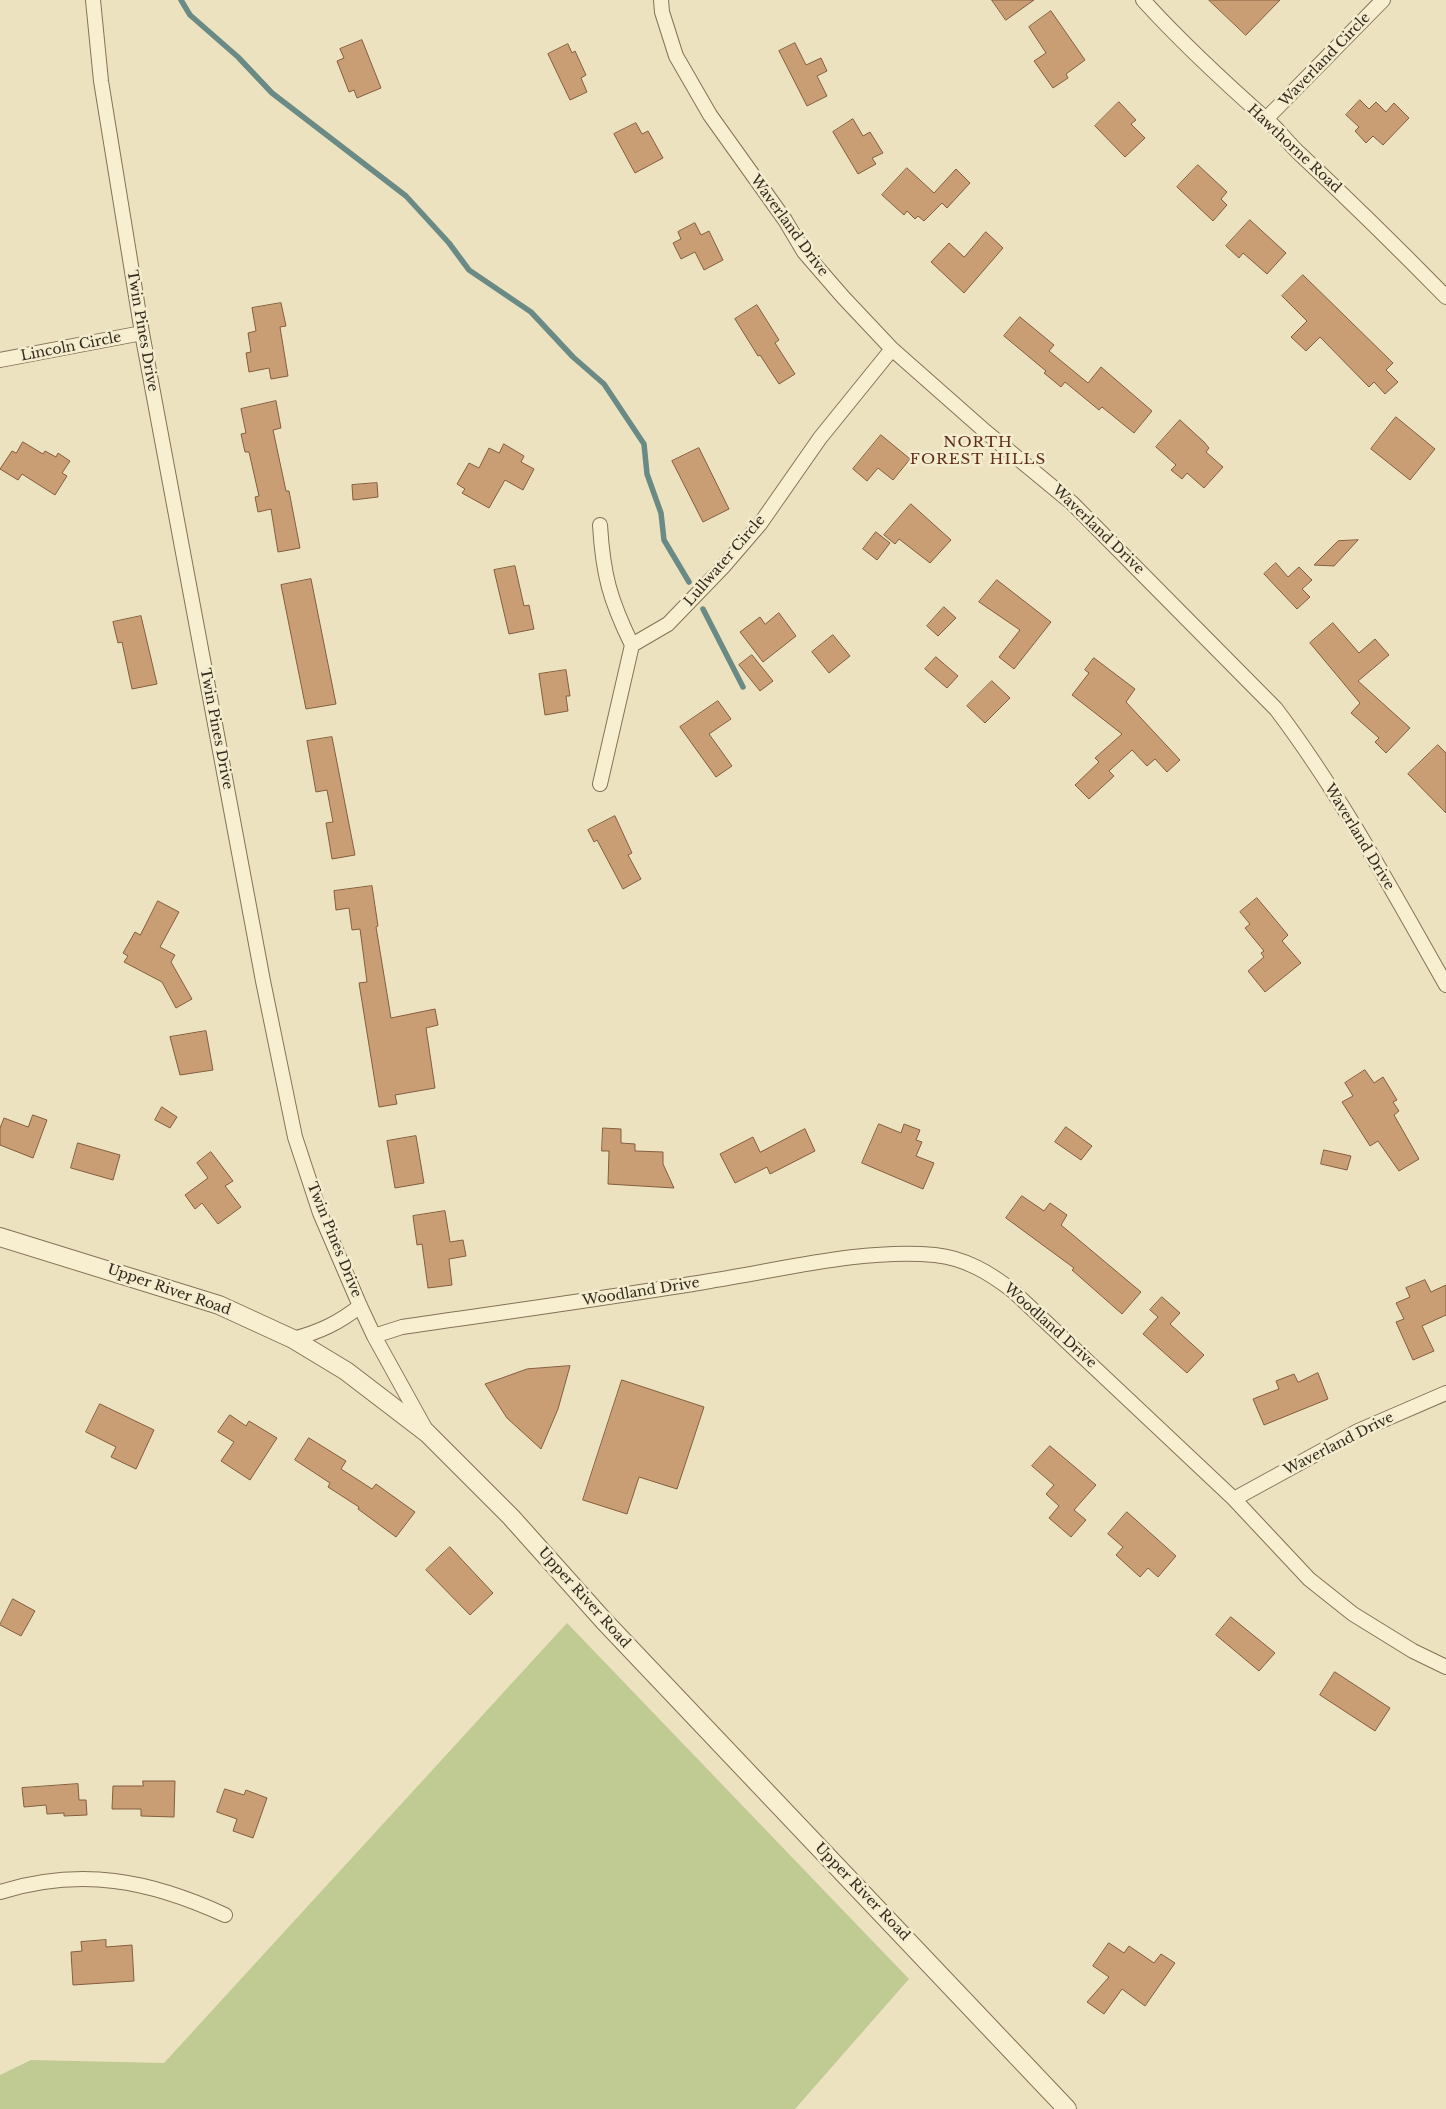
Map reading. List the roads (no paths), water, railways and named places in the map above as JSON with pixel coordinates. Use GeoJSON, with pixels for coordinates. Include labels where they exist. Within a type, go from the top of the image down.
{"type":"FeatureCollection","features":[{"type":"Feature","properties":{"kind":"street","name":"Twin Pines Drive"},"geometry":{"type":"LineString","coordinates":[[93,0],[101,82],[142,333],[263,980],[295,1137],[320,1213],[360,1306],[374,1336],[428,1433]]}},
{"type":"Feature","properties":{"kind":"street","name":"Waverland Drive"},"geometry":{"type":"LineString","coordinates":[[661,0],[662,12],[676,56],[710,116],[785,220],[804,252],[874,332],[986,432],[1072,503],[1276,710],[1299,739],[1349,819],[1446,985]]}},
{"type":"Feature","properties":{"kind":"street","name":"Hawthorne Road"},"geometry":{"type":"LineString","coordinates":[[1144,0],[1178,38],[1243,101],[1266,119],[1297,152],[1381,230],[1446,297]]}},
{"type":"Feature","properties":{"kind":"street","name":"Waverland Circle"},"geometry":{"type":"LineString","coordinates":[[1266,119],[1383,0]]}},
{"type":"Feature","properties":{"kind":"street","name":"Lincoln Circle"},"geometry":{"type":"LineString","coordinates":[[0,360],[142,333]]}},
{"type":"Feature","properties":{"kind":"street","name":"Lullwater Circle"},"geometry":{"type":"LineString","coordinates":[[632,645],[668,624],[723,567],[760,524],[820,438],[892,349]]}},
{"type":"Feature","properties":{"kind":"street"},"geometry":{"type":"LineString","coordinates":[[600,526],[606,581],[615,610],[632,645],[600,784]]}},
{"type":"Feature","properties":{"kind":"street","name":"Upper River Road"},"geometry":{"type":"LineString","coordinates":[[0,1237],[219,1305],[293,1339],[346,1372],[428,1433],[511,1517],[604,1622],[1067,2109]]}},
{"type":"Feature","properties":{"kind":"street","name":"Woodland Drive"},"geometry":{"type":"LineString","coordinates":[[374,1336],[402,1327],[628,1295],[854,1258],[899,1253],[937,1255],[961,1260],[979,1268],[1013,1291],[1234,1499],[1308,1579],[1353,1614],[1413,1651],[1446,1667]]}},
{"type":"Feature","properties":{"kind":"street"},"geometry":{"type":"LineString","coordinates":[[293,1339],[315,1333],[339,1322],[360,1306]]}},
{"type":"Feature","properties":{"kind":"street","name":"Waverland Drive"},"geometry":{"type":"LineString","coordinates":[[1234,1499],[1358,1431],[1446,1393]]}},
{"type":"Feature","properties":{"kind":"street"},"geometry":{"type":"LineString","coordinates":[[0,1892],[28,1883],[76,1878],[140,1884],[185,1897],[225,1915]]}},
{"type":"Feature","properties":{"kind":"waterway"},"geometry":{"type":"LineString","coordinates":[[181,0],[190,15],[238,57],[272,93],[406,196],[449,243],[469,270],[531,312],[573,357],[604,384],[644,444],[647,474],[661,513],[664,540],[689,582]]}},
{"type":"Feature","properties":{"kind":"waterway"},"geometry":{"type":"LineString","coordinates":[[703,609],[743,687]]}},
{"type":"Feature","properties":{"kind":"district","name":"NORTH FOREST HILLS"},"geometry":{"type":"Point","coordinates":[978,452]}}]}
